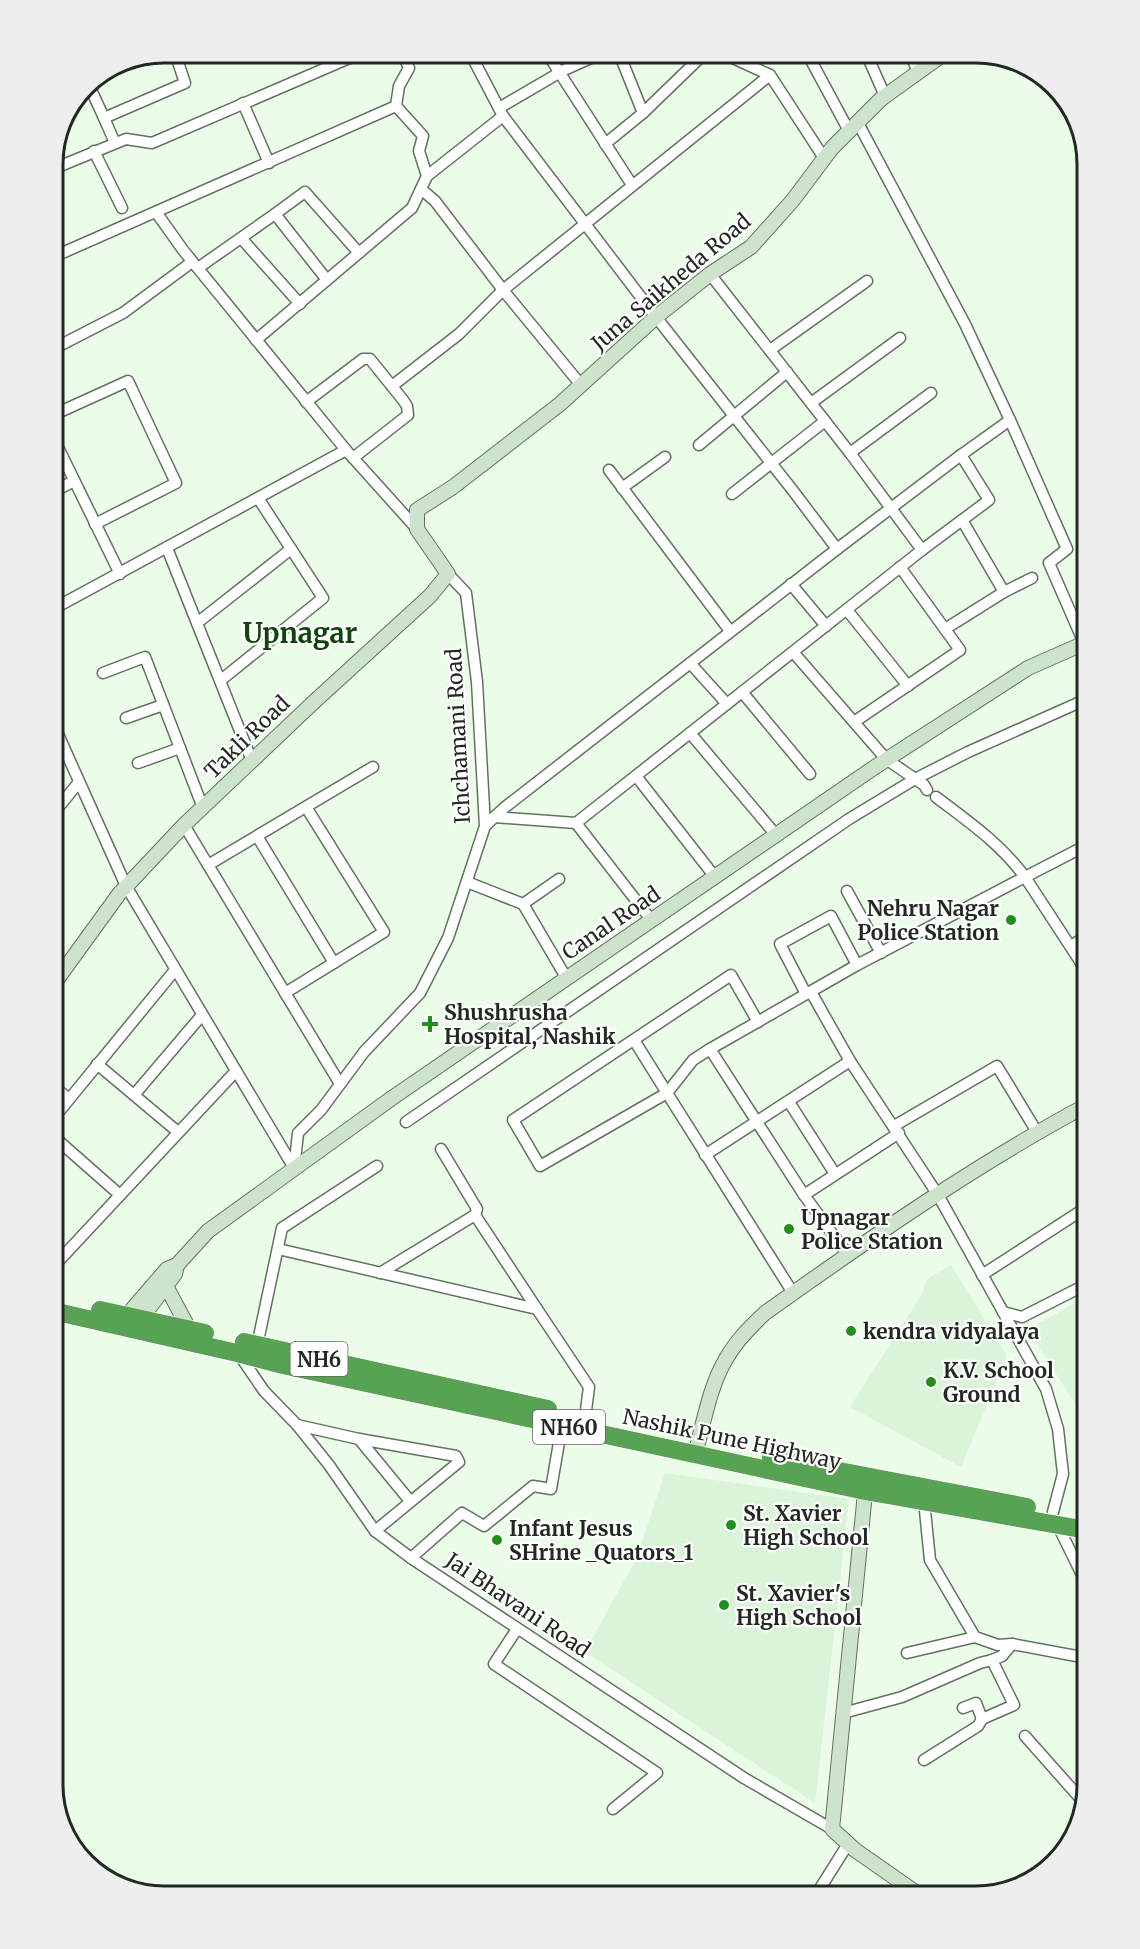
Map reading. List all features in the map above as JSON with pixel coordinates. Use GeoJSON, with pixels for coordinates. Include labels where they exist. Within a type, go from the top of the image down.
{"type":"FeatureCollection","features":[{"type":"Feature","properties":{"kind":"highway","name":"Nashik Pune Highway"},"geometry":{"type":"LineString","coordinates":[[63,1303],[283,1365],[562,1425],[1055,1518],[1077,1526]]}},
{"type":"Feature","properties":{"kind":"highway","name":"Nashik Pune Highway"},"geometry":{"type":"LineString","coordinates":[[63,1313],[189,1329],[698,1443],[866,1484],[924,1501],[1055,1518],[1077,1518]]}},
{"type":"Feature","properties":{"kind":"street"},"geometry":{"type":"LineString","coordinates":[[104,118],[185,83],[180,63]]}},
{"type":"Feature","properties":{"kind":"street"},"geometry":{"type":"LineString","coordinates":[[63,165],[126,140],[152,142],[336,63]]}},
{"type":"Feature","properties":{"kind":"street"},"geometry":{"type":"LineString","coordinates":[[396,106],[399,86],[409,68],[407,63]]}},
{"type":"Feature","properties":{"kind":"street"},"geometry":{"type":"LineString","coordinates":[[475,63],[501,112],[837,549]]}},
{"type":"Feature","properties":{"kind":"street"},"geometry":{"type":"LineString","coordinates":[[552,63],[632,185]]}},
{"type":"Feature","properties":{"kind":"street"},"geometry":{"type":"LineString","coordinates":[[256,340],[412,208],[427,176],[501,112],[558,73],[580,63]]}},
{"type":"Feature","properties":{"kind":"street"},"geometry":{"type":"LineString","coordinates":[[624,63],[643,113]]}},
{"type":"Feature","properties":{"kind":"street"},"geometry":{"type":"LineString","coordinates":[[605,144],[643,113],[695,63]]}},
{"type":"Feature","properties":{"kind":"street"},"geometry":{"type":"LineString","coordinates":[[744,63],[770,75],[825,158]]}},
{"type":"Feature","properties":{"kind":"street"},"geometry":{"type":"LineString","coordinates":[[813,63],[853,127],[965,324],[1067,549],[1049,563],[1077,623]]}},
{"type":"Feature","properties":{"kind":"street"},"geometry":{"type":"LineString","coordinates":[[870,63],[885,96]]}},
{"type":"Feature","properties":{"kind":"street"},"geometry":{"type":"LineString","coordinates":[[914,63],[918,72]]}},
{"type":"Feature","properties":{"kind":"street","name":"Juna Saikheda Road"},"geometry":{"type":"LineString","coordinates":[[417,529],[417,510],[453,487],[560,404],[656,316],[710,274],[751,247],[853,127],[885,96],[931,63]]}},
{"type":"Feature","properties":{"kind":"street"},"geometry":{"type":"LineString","coordinates":[[392,386],[459,334],[503,290],[770,75]]}},
{"type":"Feature","properties":{"kind":"street"},"geometry":{"type":"LineString","coordinates":[[93,94],[115,143]]}},
{"type":"Feature","properties":{"kind":"street"},"geometry":{"type":"LineString","coordinates":[[243,103],[269,163]]}},
{"type":"Feature","properties":{"kind":"street"},"geometry":{"type":"LineString","coordinates":[[63,253],[396,106]]}},
{"type":"Feature","properties":{"kind":"street"},"geometry":{"type":"LineString","coordinates":[[396,106],[423,136],[419,151],[427,176]]}},
{"type":"Feature","properties":{"kind":"street"},"geometry":{"type":"LineString","coordinates":[[94,151],[122,208]]}},
{"type":"Feature","properties":{"kind":"street"},"geometry":{"type":"LineString","coordinates":[[421,189],[435,201],[503,290],[581,385]]}},
{"type":"Feature","properties":{"kind":"street"},"geometry":{"type":"LineString","coordinates":[[63,344],[123,313],[195,265],[242,238],[305,192],[359,253]]}},
{"type":"Feature","properties":{"kind":"street"},"geometry":{"type":"LineString","coordinates":[[156,212],[195,265],[306,402],[349,454],[417,529],[448,574]]}},
{"type":"Feature","properties":{"kind":"street"},"geometry":{"type":"LineString","coordinates":[[275,214],[327,280]]}},
{"type":"Feature","properties":{"kind":"street"},"geometry":{"type":"LineString","coordinates":[[242,238],[300,303]]}},
{"type":"Feature","properties":{"kind":"street"},"geometry":{"type":"LineString","coordinates":[[710,274],[850,453],[922,550]]}},
{"type":"Feature","properties":{"kind":"street"},"geometry":{"type":"LineString","coordinates":[[770,350],[867,281]]}},
{"type":"Feature","properties":{"kind":"street"},"geometry":{"type":"LineString","coordinates":[[811,403],[900,338]]}},
{"type":"Feature","properties":{"kind":"street"},"geometry":{"type":"LineString","coordinates":[[63,604],[258,498],[349,454],[408,415],[407,406],[370,359],[363,359],[306,402]]}},
{"type":"Feature","properties":{"kind":"street"},"geometry":{"type":"LineString","coordinates":[[699,445],[787,372]]}},
{"type":"Feature","properties":{"kind":"street"},"geometry":{"type":"LineString","coordinates":[[63,410],[128,381],[176,483],[95,524]]}},
{"type":"Feature","properties":{"kind":"street"},"geometry":{"type":"LineString","coordinates":[[850,453],[931,393]]}},
{"type":"Feature","properties":{"kind":"street"},"geometry":{"type":"LineString","coordinates":[[485,826],[494,816],[730,631],[1010,420]]}},
{"type":"Feature","properties":{"kind":"street"},"geometry":{"type":"LineString","coordinates":[[732,494],[825,421]]}},
{"type":"Feature","properties":{"kind":"street"},"geometry":{"type":"LineString","coordinates":[[494,816],[576,823],[900,567],[989,500],[961,455]]}},
{"type":"Feature","properties":{"kind":"street"},"geometry":{"type":"LineString","coordinates":[[622,488],[665,457]]}},
{"type":"Feature","properties":{"kind":"street"},"geometry":{"type":"LineString","coordinates":[[63,458],[120,574]]}},
{"type":"Feature","properties":{"kind":"street"},"geometry":{"type":"LineString","coordinates":[[609,470],[730,631]]}},
{"type":"Feature","properties":{"kind":"street"},"geometry":{"type":"LineString","coordinates":[[63,487],[74,481]]}},
{"type":"Feature","properties":{"kind":"street"},"geometry":{"type":"LineString","coordinates":[[221,680],[323,598],[258,498]]}},
{"type":"Feature","properties":{"kind":"street"},"geometry":{"type":"LineString","coordinates":[[962,520],[1004,592]]}},
{"type":"Feature","properties":{"kind":"street"},"geometry":{"type":"LineString","coordinates":[[167,548],[252,761]]}},
{"type":"Feature","properties":{"kind":"street"},"geometry":{"type":"LineString","coordinates":[[197,623],[291,549]]}},
{"type":"Feature","properties":{"kind":"street"},"geometry":{"type":"LineString","coordinates":[[854,722],[960,650],[900,567]]}},
{"type":"Feature","properties":{"kind":"street","name":"Takli Road"},"geometry":{"type":"LineString","coordinates":[[63,971],[126,886],[184,825],[430,596],[448,574]]}},
{"type":"Feature","properties":{"kind":"street","name":"Ichchamani Road"},"geometry":{"type":"LineString","coordinates":[[294,1168],[298,1133],[321,1110],[364,1052],[420,993],[448,938],[485,826],[477,682],[466,593],[448,574]]}},
{"type":"Feature","properties":{"kind":"street"},"geometry":{"type":"LineString","coordinates":[[945,629],[1004,592],[1032,578]]}},
{"type":"Feature","properties":{"kind":"street"},"geometry":{"type":"LineString","coordinates":[[791,584],[826,626]]}},
{"type":"Feature","properties":{"kind":"street"},"geometry":{"type":"LineString","coordinates":[[847,610],[908,686]]}},
{"type":"Feature","properties":{"kind":"street","name":"Canal Road"},"geometry":{"type":"LineString","coordinates":[[130,1322],[167,1269],[177,1265],[208,1231],[392,1098],[886,759],[1028,668],[1077,646]]}},
{"type":"Feature","properties":{"kind":"street"},"geometry":{"type":"LineString","coordinates":[[793,652],[886,759],[997,844],[1012,859],[1077,955]]}},
{"type":"Feature","properties":{"kind":"street"},"geometry":{"type":"LineString","coordinates":[[103,673],[145,657],[203,808]]}},
{"type":"Feature","properties":{"kind":"street"},"geometry":{"type":"LineString","coordinates":[[690,663],[727,704]]}},
{"type":"Feature","properties":{"kind":"street"},"geometry":{"type":"LineString","coordinates":[[742,692],[810,774]]}},
{"type":"Feature","properties":{"kind":"street"},"geometry":{"type":"LineString","coordinates":[[406,1122],[849,819],[915,779],[1077,704]]}},
{"type":"Feature","properties":{"kind":"street"},"geometry":{"type":"LineString","coordinates":[[126,718],[163,705]]}},
{"type":"Feature","properties":{"kind":"street"},"geometry":{"type":"LineString","coordinates":[[690,733],[776,835]]}},
{"type":"Feature","properties":{"kind":"street"},"geometry":{"type":"LineString","coordinates":[[63,746],[126,886],[294,1168]]}},
{"type":"Feature","properties":{"kind":"street"},"geometry":{"type":"LineString","coordinates":[[138,763],[180,748]]}},
{"type":"Feature","properties":{"kind":"street"},"geometry":{"type":"LineString","coordinates":[[208,865],[372,767]]}},
{"type":"Feature","properties":{"kind":"street"},"geometry":{"type":"LineString","coordinates":[[636,776],[715,877]]}},
{"type":"Feature","properties":{"kind":"street"},"geometry":{"type":"LineString","coordinates":[[63,802],[79,782]]}},
{"type":"Feature","properties":{"kind":"street"},"geometry":{"type":"LineString","coordinates":[[285,993],[384,932],[306,807]]}},
{"type":"Feature","properties":{"kind":"street"},"geometry":{"type":"LineString","coordinates":[[576,823],[652,921]]}},
{"type":"Feature","properties":{"kind":"street"},"geometry":{"type":"LineString","coordinates":[[184,825],[340,1084]]}},
{"type":"Feature","properties":{"kind":"street"},"geometry":{"type":"LineString","coordinates":[[257,836],[334,963]]}},
{"type":"Feature","properties":{"kind":"street"},"geometry":{"type":"LineString","coordinates":[[758,1022],[731,975],[513,1120],[540,1166],[667,1093],[693,1060],[710,1048],[758,1022],[857,965],[1077,851]]}},
{"type":"Feature","properties":{"kind":"street"},"geometry":{"type":"LineString","coordinates":[[523,904],[559,879]]}},
{"type":"Feature","properties":{"kind":"street"},"geometry":{"type":"LineString","coordinates":[[466,882],[523,904],[567,979]]}},
{"type":"Feature","properties":{"kind":"street"},"geometry":{"type":"LineString","coordinates":[[847,891],[881,953]]}},
{"type":"Feature","properties":{"kind":"street"},"geometry":{"type":"LineString","coordinates":[[857,965],[831,916],[780,944],[850,1061],[938,1195],[1046,1389],[1058,1430],[1063,1474],[1055,1518],[1077,1563]]}},
{"type":"Feature","properties":{"kind":"street"},"geometry":{"type":"LineString","coordinates":[[1071,946],[1077,942]]}},
{"type":"Feature","properties":{"kind":"street"},"geometry":{"type":"LineString","coordinates":[[63,1106],[175,970]]}},
{"type":"Feature","properties":{"kind":"street"},"geometry":{"type":"LineString","coordinates":[[134,1095],[202,1015]]}},
{"type":"Feature","properties":{"kind":"street"},"geometry":{"type":"LineString","coordinates":[[634,1040],[793,1293]]}},
{"type":"Feature","properties":{"kind":"street"},"geometry":{"type":"LineString","coordinates":[[710,1048],[804,1195],[848,1255]]}},
{"type":"Feature","properties":{"kind":"street"},"geometry":{"type":"LineString","coordinates":[[705,1155],[850,1061]]}},
{"type":"Feature","properties":{"kind":"street"},"geometry":{"type":"LineString","coordinates":[[97,1064],[178,1132]]}},
{"type":"Feature","properties":{"kind":"street"},"geometry":{"type":"LineString","coordinates":[[804,1195],[896,1130],[997,1066],[1037,1132]]}},
{"type":"Feature","properties":{"kind":"street"},"geometry":{"type":"LineString","coordinates":[[63,1255],[236,1071]]}},
{"type":"Feature","properties":{"kind":"street"},"geometry":{"type":"LineString","coordinates":[[63,1094],[69,1099]]}},
{"type":"Feature","properties":{"kind":"street"},"geometry":{"type":"LineString","coordinates":[[789,1102],[835,1174]]}},
{"type":"Feature","properties":{"kind":"street"},"geometry":{"type":"LineString","coordinates":[[698,1443],[710,1398],[725,1360],[746,1330],[765,1313],[938,1195],[1037,1132],[1077,1111]]}},
{"type":"Feature","properties":{"kind":"street"},"geometry":{"type":"LineString","coordinates":[[63,1145],[120,1195]]}},
{"type":"Feature","properties":{"kind":"street"},"geometry":{"type":"LineString","coordinates":[[380,1273],[475,1215],[477,1209],[441,1149]]}},
{"type":"Feature","properties":{"kind":"street"},"geometry":{"type":"LineString","coordinates":[[257,1346],[282,1228],[377,1166]]}},
{"type":"Feature","properties":{"kind":"street"},"geometry":{"type":"LineString","coordinates":[[982,1275],[1077,1214]]}},
{"type":"Feature","properties":{"kind":"street"},"geometry":{"type":"LineString","coordinates":[[475,1215],[589,1387],[585,1418]]}},
{"type":"Feature","properties":{"kind":"street"},"geometry":{"type":"LineString","coordinates":[[278,1249],[537,1309]]}},
{"type":"Feature","properties":{"kind":"street","name":"Canal Road"},"geometry":{"type":"LineString","coordinates":[[130,1322],[176,1275],[177,1265]]}},
{"type":"Feature","properties":{"kind":"street"},"geometry":{"type":"LineString","coordinates":[[166,1286],[189,1329]]}},
{"type":"Feature","properties":{"kind":"street"},"geometry":{"type":"LineString","coordinates":[[1003,1312],[1022,1317],[1077,1290]]}},
{"type":"Feature","properties":{"kind":"street","name":"Jai Bhavani Road"},"geometry":{"type":"LineString","coordinates":[[237,1353],[264,1391],[297,1425],[329,1465],[375,1531],[517,1629],[744,1778],[832,1829],[848,1844],[907,1886]]}},
{"type":"Feature","properties":{"kind":"street"},"geometry":{"type":"LineString","coordinates":[[297,1425],[359,1439],[456,1456],[459,1459],[459,1462],[375,1531]]}},
{"type":"Feature","properties":{"kind":"street"},"geometry":{"type":"LineString","coordinates":[[411,1558],[462,1513],[484,1526],[533,1486],[551,1489],[562,1425]]}},
{"type":"Feature","properties":{"kind":"street"},"geometry":{"type":"LineString","coordinates":[[359,1439],[410,1501]]}},
{"type":"Feature","properties":{"kind":"street"},"geometry":{"type":"LineString","coordinates":[[832,1829],[866,1484]]}},
{"type":"Feature","properties":{"kind":"street"},"geometry":{"type":"LineString","coordinates":[[924,1501],[930,1560],[975,1637]]}},
{"type":"Feature","properties":{"kind":"street"},"geometry":{"type":"LineString","coordinates":[[517,1629],[494,1664],[657,1773],[614,1809]]}},
{"type":"Feature","properties":{"kind":"street"},"geometry":{"type":"LineString","coordinates":[[907,1653],[975,1637],[998,1645],[1012,1644],[1077,1656]]}},
{"type":"Feature","properties":{"kind":"street"},"geometry":{"type":"LineString","coordinates":[[843,1713],[903,1697],[980,1663],[1002,1656],[1012,1644]]}},
{"type":"Feature","properties":{"kind":"street"},"geometry":{"type":"LineString","coordinates":[[924,1760],[978,1726],[982,1719],[1014,1705],[992,1660]]}},
{"type":"Feature","properties":{"kind":"street"},"geometry":{"type":"LineString","coordinates":[[963,1708],[976,1703],[982,1719]]}},
{"type":"Feature","properties":{"kind":"street"},"geometry":{"type":"LineString","coordinates":[[1025,1736],[1076,1794]]}},
{"type":"Feature","properties":{"kind":"street"},"geometry":{"type":"LineString","coordinates":[[822,1886],[848,1844]]}},
{"type":"Feature","properties":{"kind":"shaded area","name":"K.V. School Ground"},"geometry":{"type":"Polygon","coordinates":[[[951,1265],[1007,1356],[961,1467],[850,1407],[921,1296],[927,1279],[951,1265]]]}},
{"type":"Feature","properties":{"kind":"shaded area"},"geometry":{"type":"Polygon","coordinates":[[[1077,1302],[1077,1406],[1028,1330],[1077,1302]]]}},
{"type":"Feature","properties":{"kind":"shaded area","name":"St. Xavier's High School"},"geometry":{"type":"Polygon","coordinates":[[[665,1473],[849,1499],[815,1803],[585,1652],[636,1559],[665,1473]]]}},
{"type":"Feature","properties":{"kind":"place","name":"Nehru Nagar Police Station"},"geometry":{"type":"Point","coordinates":[1011,920]}},
{"type":"Feature","properties":{"kind":"place","name":"Shushrusha Hospital, Nashik"},"geometry":{"type":"Point","coordinates":[430,1024]}},
{"type":"Feature","properties":{"kind":"place","name":"Upnagar Police Station"},"geometry":{"type":"Point","coordinates":[789,1229]}},
{"type":"Feature","properties":{"kind":"place","name":"kendra vidyalaya"},"geometry":{"type":"Point","coordinates":[851,1331]}},
{"type":"Feature","properties":{"kind":"place","name":"K.V. School Ground"},"geometry":{"type":"Point","coordinates":[931,1382]}},
{"type":"Feature","properties":{"kind":"place","name":"St. Xavier High School"},"geometry":{"type":"Point","coordinates":[731,1525]}},
{"type":"Feature","properties":{"kind":"place","name":"Infant Jesus SHrine _Quators_1"},"geometry":{"type":"Point","coordinates":[497,1540]}},
{"type":"Feature","properties":{"kind":"place","name":"St. Xavier's High School"},"geometry":{"type":"Point","coordinates":[724,1605]}},
{"type":"Feature","properties":{"kind":"district","name":"Upnagar"},"geometry":{"type":"Point","coordinates":[300,633]}}]}
